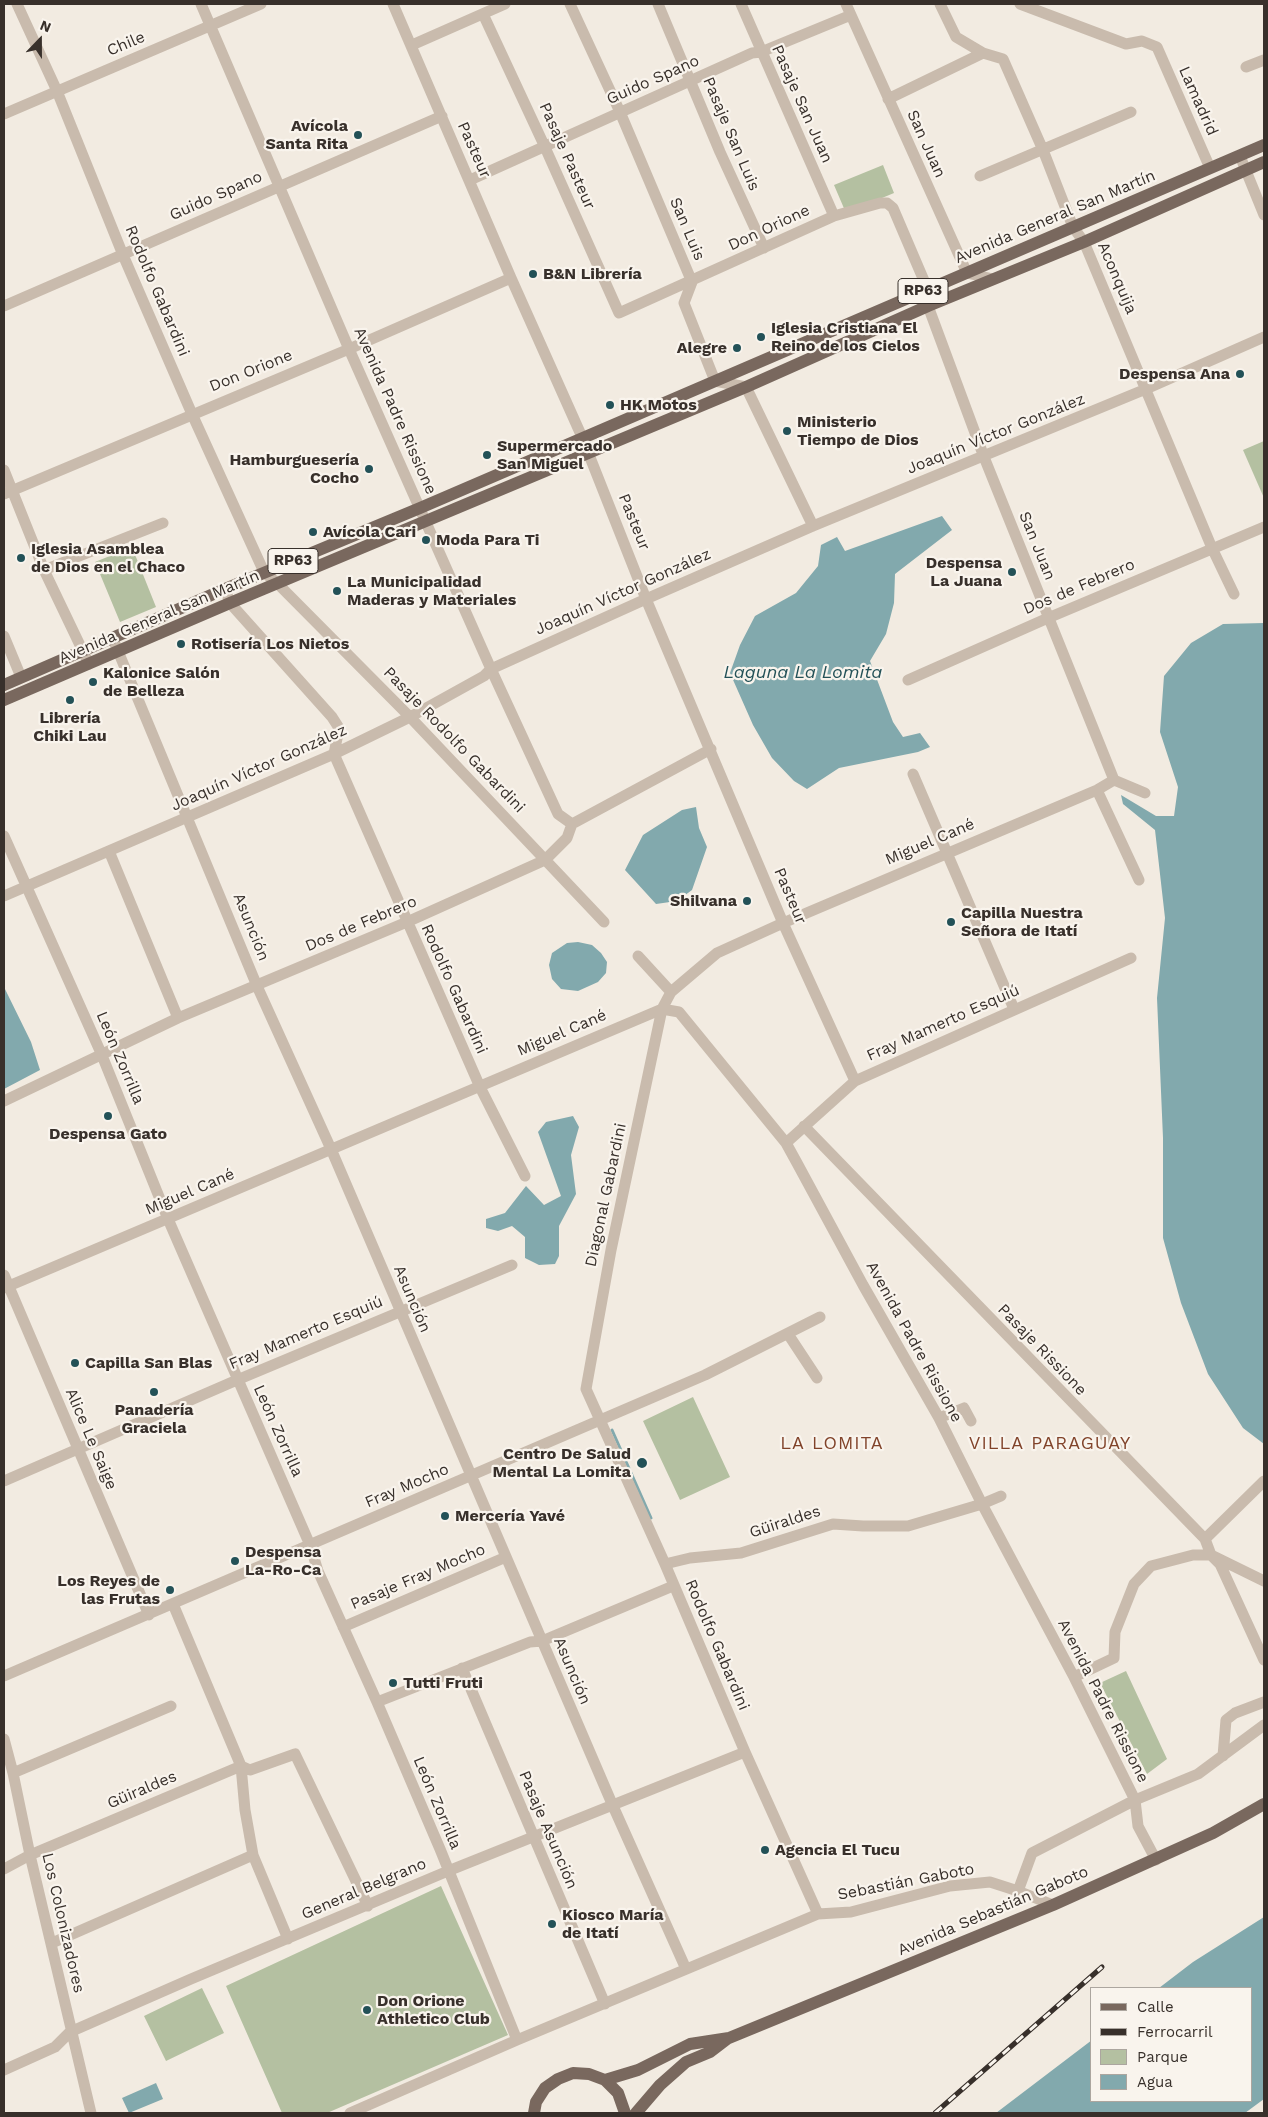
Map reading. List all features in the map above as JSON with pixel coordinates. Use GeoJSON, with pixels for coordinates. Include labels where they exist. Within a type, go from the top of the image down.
{"type":"FeatureCollection","features":[{"type":"Feature","properties":{"kind":"main road","name":"Avenida General San Martín"},"geometry":{"type":"LineString","coordinates":[[4,685],[1264,145]]}},
{"type":"Feature","properties":{"kind":"main road","name":"Avenida General San Martín"},"geometry":{"type":"LineString","coordinates":[[4,700],[230,603],[746,387],[928,306],[1084,242],[1264,162]]}},
{"type":"Feature","properties":{"kind":"main road","name":"Avenida Sebastián Gaboto"},"geometry":{"type":"LineString","coordinates":[[605,2080],[638,2070],[690,2044],[729,2038],[1053,1905],[1213,1833],[1264,1804]]}},
{"type":"Feature","properties":{"kind":"main road","name":"Avenida Sebastián Gaboto"},"geometry":{"type":"LineString","coordinates":[[636,2113],[660,2085],[686,2062],[710,2052],[729,2038]]}},
{"type":"Feature","properties":{"kind":"main road"},"geometry":{"type":"LineString","coordinates":[[534,2113],[536,2102],[545,2088],[558,2079],[573,2073],[589,2074],[605,2080],[618,2093],[625,2113]]}},
{"type":"Feature","properties":{"kind":"street","name":"Rodolfo Gabardini"},"geometry":{"type":"LineString","coordinates":[[17,4],[56,91],[123,255],[192,414],[264,572],[278,584]]}},
{"type":"Feature","properties":{"kind":"street","name":"Avenida Padre Rissione"},"geometry":{"type":"LineString","coordinates":[[201,4],[349,349],[491,669],[558,814],[572,824]]}},
{"type":"Feature","properties":{"kind":"street","name":"Chile"},"geometry":{"type":"LineString","coordinates":[[4,114],[261,4]]}},
{"type":"Feature","properties":{"kind":"street","name":"Pasteur"},"geometry":{"type":"LineString","coordinates":[[393,4],[582,437],[646,599],[783,923],[855,1081]]}},
{"type":"Feature","properties":{"kind":"street"},"geometry":{"type":"LineString","coordinates":[[412,45],[505,4]]}},
{"type":"Feature","properties":{"kind":"street","name":"San Luis"},"geometry":{"type":"LineString","coordinates":[[570,4],[620,112],[692,282],[684,303],[715,381]]}},
{"type":"Feature","properties":{"kind":"street","name":"Pasaje San Luis"},"geometry":{"type":"LineString","coordinates":[[658,4],[720,152],[764,248]]}},
{"type":"Feature","properties":{"kind":"street","name":"Pasaje San Juan"},"geometry":{"type":"LineString","coordinates":[[741,4],[834,216]]}},
{"type":"Feature","properties":{"kind":"street","name":"Aconquija"},"geometry":{"type":"LineString","coordinates":[[940,4],[956,37],[983,53],[1003,59],[1043,150],[1073,227],[1084,242],[1212,548],[1234,594]]}},
{"type":"Feature","properties":{"kind":"street","name":"Lamadrid"},"geometry":{"type":"LineString","coordinates":[[1020,4],[1126,44],[1142,41],[1157,47],[1210,168]]}},
{"type":"Feature","properties":{"kind":"street","name":"Guido Spano"},"geometry":{"type":"LineString","coordinates":[[470,180],[544,145],[752,53],[761,52],[849,9]]}},
{"type":"Feature","properties":{"kind":"street","name":"San Juan"},"geometry":{"type":"LineString","coordinates":[[849,9],[967,273]]}},
{"type":"Feature","properties":{"kind":"street","name":"Pasaje Pasteur"},"geometry":{"type":"LineString","coordinates":[[482,14],[544,145],[619,313]]}},
{"type":"Feature","properties":{"kind":"street"},"geometry":{"type":"LineString","coordinates":[[888,99],[983,53]]}},
{"type":"Feature","properties":{"kind":"street"},"geometry":{"type":"LineString","coordinates":[[1246,67],[1264,60]]}},
{"type":"Feature","properties":{"kind":"street"},"geometry":{"type":"LineString","coordinates":[[980,176],[1131,112]]}},
{"type":"Feature","properties":{"kind":"street","name":"Guido Spano"},"geometry":{"type":"LineString","coordinates":[[4,306],[442,116]]}},
{"type":"Feature","properties":{"kind":"street"},"geometry":{"type":"LineString","coordinates":[[1240,156],[1264,215]]}},
{"type":"Feature","properties":{"kind":"street","name":"Don Orione"},"geometry":{"type":"LineString","coordinates":[[619,313],[692,282],[834,216],[880,203],[887,203],[893,208],[928,290]]}},
{"type":"Feature","properties":{"kind":"street"},"geometry":{"type":"LineString","coordinates":[[967,273],[993,279]]}},
{"type":"Feature","properties":{"kind":"street","name":"Don Orione"},"geometry":{"type":"LineString","coordinates":[[8,492],[349,349],[511,278]]}},
{"type":"Feature","properties":{"kind":"street","name":"San Juan"},"geometry":{"type":"LineString","coordinates":[[928,290],[928,306],[984,457],[1114,780]]}},
{"type":"Feature","properties":{"kind":"street","name":"Joaquín Víctor González"},"geometry":{"type":"LineString","coordinates":[[4,896],[334,754],[484,676],[491,669],[646,599],[813,526],[1146,390],[1264,337]]}},
{"type":"Feature","properties":{"kind":"street"},"geometry":{"type":"LineString","coordinates":[[715,381],[746,387],[813,526]]}},
{"type":"Feature","properties":{"kind":"street"},"geometry":{"type":"LineString","coordinates":[[4,470],[8,492],[89,664]]}},
{"type":"Feature","properties":{"kind":"street"},"geometry":{"type":"LineString","coordinates":[[44,570],[163,523]]}},
{"type":"Feature","properties":{"kind":"street","name":"Dos de Febrero"},"geometry":{"type":"LineString","coordinates":[[908,680],[1048,618],[1264,527]]}},
{"type":"Feature","properties":{"kind":"street","name":"Pasaje Rodolfo Gabardini"},"geometry":{"type":"LineString","coordinates":[[278,584],[410,716],[604,922]]}},
{"type":"Feature","properties":{"kind":"street"},"geometry":{"type":"LineString","coordinates":[[225,589],[230,603],[332,717],[339,728],[334,754]]}},
{"type":"Feature","properties":{"kind":"street"},"geometry":{"type":"LineString","coordinates":[[4,636],[21,677]]}},
{"type":"Feature","properties":{"kind":"street","name":"Asunción"},"geometry":{"type":"LineString","coordinates":[[113,639],[257,986],[331,1149],[613,1806],[686,1969]]}},
{"type":"Feature","properties":{"kind":"street"},"geometry":{"type":"LineString","coordinates":[[572,824],[711,749]]}},
{"type":"Feature","properties":{"kind":"street","name":"Rodolfo Gabardini"},"geometry":{"type":"LineString","coordinates":[[334,754],[480,1087],[525,1176]]}},
{"type":"Feature","properties":{"kind":"street"},"geometry":{"type":"LineString","coordinates":[[913,774],[1014,1009]]}},
{"type":"Feature","properties":{"kind":"street"},"geometry":{"type":"LineString","coordinates":[[1114,780],[1144,794]]}},
{"type":"Feature","properties":{"kind":"street","name":"Miguel Cané"},"geometry":{"type":"LineString","coordinates":[[6,1287],[662,1009],[671,992],[706,960],[717,953],[948,852],[1097,790],[1114,780]]}},
{"type":"Feature","properties":{"kind":"street"},"geometry":{"type":"LineString","coordinates":[[1097,790],[1140,880]]}},
{"type":"Feature","properties":{"kind":"street","name":"Dos de Febrero"},"geometry":{"type":"LineString","coordinates":[[4,1101],[101,1053],[178,1018],[407,922],[545,860],[567,838],[572,824]]}},
{"type":"Feature","properties":{"kind":"street","name":"León Zorrilla"},"geometry":{"type":"LineString","coordinates":[[4,836],[101,1053],[168,1218],[310,1545],[318,1571],[377,1702],[517,2040]]}},
{"type":"Feature","properties":{"kind":"street"},"geometry":{"type":"LineString","coordinates":[[109,851],[178,1018]]}},
{"type":"Feature","properties":{"kind":"street"},"geometry":{"type":"LineString","coordinates":[[638,956],[671,992]]}},
{"type":"Feature","properties":{"kind":"street","name":"Fray Mamerto Esquiú"},"geometry":{"type":"LineString","coordinates":[[786,1143],[855,1081],[1131,958]]}},
{"type":"Feature","properties":{"kind":"street","name":"Avenida Padre Rissione"},"geometry":{"type":"LineString","coordinates":[[662,1009],[679,1012],[786,1143],[939,1418],[982,1504],[1074,1677],[1135,1800],[1138,1826],[1156,1860]]}},
{"type":"Feature","properties":{"kind":"street","name":"Diagonal Gabardini"},"geometry":{"type":"LineString","coordinates":[[586,1389],[611,1250],[662,1009]]}},
{"type":"Feature","properties":{"kind":"street","name":"Pasaje Rissione"},"geometry":{"type":"LineString","coordinates":[[804,1126],[1205,1540],[1210,1555],[1220,1564],[1264,1660]]}},
{"type":"Feature","properties":{"kind":"street","name":"Fray Mamerto Esquiú"},"geometry":{"type":"LineString","coordinates":[[4,1481],[77,1448],[512,1265]]}},
{"type":"Feature","properties":{"kind":"street","name":"Alice Le Saige"},"geometry":{"type":"LineString","coordinates":[[4,1274],[6,1287],[149,1615]]}},
{"type":"Feature","properties":{"kind":"street","name":"Fray Mocho"},"geometry":{"type":"LineString","coordinates":[[4,1676],[705,1375],[820,1317]]}},
{"type":"Feature","properties":{"kind":"street"},"geometry":{"type":"LineString","coordinates":[[788,1334],[817,1378]]}},
{"type":"Feature","properties":{"kind":"street","name":"Rodolfo Gabardini"},"geometry":{"type":"LineString","coordinates":[[586,1389],[665,1564],[744,1752],[818,1914]]}},
{"type":"Feature","properties":{"kind":"street"},"geometry":{"type":"LineString","coordinates":[[939,1418],[964,1408],[971,1422]]}},
{"type":"Feature","properties":{"kind":"street"},"geometry":{"type":"LineString","coordinates":[[1205,1540],[1264,1480]]}},
{"type":"Feature","properties":{"kind":"street","name":"Güiraldes"},"geometry":{"type":"LineString","coordinates":[[665,1564],[690,1558],[740,1553],[833,1524],[908,1526],[982,1504],[1001,1496]]}},
{"type":"Feature","properties":{"kind":"street"},"geometry":{"type":"LineString","coordinates":[[1074,1677],[1114,1658],[1115,1632],[1134,1584],[1151,1566],[1194,1555],[1210,1555],[1264,1581]]}},
{"type":"Feature","properties":{"kind":"street","name":"Pasaje Fray Mocho"},"geometry":{"type":"LineString","coordinates":[[343,1627],[506,1557]]}},
{"type":"Feature","properties":{"kind":"street"},"geometry":{"type":"LineString","coordinates":[[377,1702],[530,1642],[542,1641],[673,1586]]}},
{"type":"Feature","properties":{"kind":"street"},"geometry":{"type":"LineString","coordinates":[[173,1604],[241,1766],[245,1810],[253,1855],[288,1939]]}},
{"type":"Feature","properties":{"kind":"street","name":"Pasaje Asunción"},"geometry":{"type":"LineString","coordinates":[[462,1668],[605,2004]]}},
{"type":"Feature","properties":{"kind":"street"},"geometry":{"type":"LineString","coordinates":[[1224,1756],[1226,1720],[1235,1713],[1264,1702]]}},
{"type":"Feature","properties":{"kind":"street"},"geometry":{"type":"LineString","coordinates":[[14,1773],[171,1706]]}},
{"type":"Feature","properties":{"kind":"street"},"geometry":{"type":"LineString","coordinates":[[1018,1891],[1032,1853],[1135,1800],[1198,1774],[1264,1725]]}},
{"type":"Feature","properties":{"kind":"street","name":"Los Colonizadores"},"geometry":{"type":"LineString","coordinates":[[4,1739],[14,1773],[30,1855],[52,1943],[70,2032],[91,2113]]}},
{"type":"Feature","properties":{"kind":"street","name":"General Belgrano"},"geometry":{"type":"LineString","coordinates":[[4,2070],[55,2047],[70,2032],[448,1871],[744,1752]]}},
{"type":"Feature","properties":{"kind":"street","name":"Güiraldes"},"geometry":{"type":"LineString","coordinates":[[4,1869],[30,1855],[241,1766],[250,1770],[295,1754],[368,1906]]}},
{"type":"Feature","properties":{"kind":"street"},"geometry":{"type":"LineString","coordinates":[[52,1943],[253,1855]]}},
{"type":"Feature","properties":{"kind":"street","name":"Sebastián Gaboto"},"geometry":{"type":"LineString","coordinates":[[517,2040],[818,1914],[851,1912],[950,1886],[990,1882],[1053,1905]]}},
{"type":"Feature","properties":{"kind":"street"},"geometry":{"type":"LineString","coordinates":[[350,2113],[517,2040]]}},
{"type":"Feature","properties":{"kind":"green space"},"geometry":{"type":"Polygon","coordinates":[[[883,165],[894,193],[846,213],[834,185],[883,165]]]}},
{"type":"Feature","properties":{"kind":"green space"},"geometry":{"type":"Polygon","coordinates":[[[1264,441],[1264,498],[1243,450],[1264,441]]]}},
{"type":"Feature","properties":{"kind":"green space"},"geometry":{"type":"Polygon","coordinates":[[[132,547],[156,607],[120,622],[95,562],[132,547]]]}},
{"type":"Feature","properties":{"kind":"green space"},"geometry":{"type":"Polygon","coordinates":[[[693,1397],[730,1477],[680,1500],[643,1421],[693,1397]]]}},
{"type":"Feature","properties":{"kind":"green space"},"geometry":{"type":"Polygon","coordinates":[[[1126,1671],[1167,1759],[1147,1774],[1100,1683],[1126,1671]]]}},
{"type":"Feature","properties":{"kind":"green space","name":"Don Orione Athletico Club"},"geometry":{"type":"Polygon","coordinates":[[[441,1886],[508,2035],[327,2113],[282,2113],[226,1986],[441,1886]]]}},
{"type":"Feature","properties":{"kind":"green space"},"geometry":{"type":"Polygon","coordinates":[[[202,1988],[224,2033],[166,2061],[144,2016],[202,1988]]]}},
{"type":"Feature","properties":{"kind":"water","name":"Laguna La Lomita"},"geometry":{"type":"Polygon","coordinates":[[[942,516],[952,530],[895,574],[894,603],[886,634],[870,661],[893,722],[903,737],[920,733],[930,747],[918,752],[839,768],[807,789],[794,781],[772,758],[753,725],[730,673],[740,645],[755,616],[796,593],[818,566],[821,545],[837,537],[845,551],[942,516]]]}},
{"type":"Feature","properties":{"kind":"water"},"geometry":{"type":"Polygon","coordinates":[[[1264,623],[1264,1444],[1243,1428],[1208,1374],[1181,1303],[1163,1238],[1163,1138],[1157,998],[1165,918],[1155,830],[1123,804],[1121,795],[1156,816],[1174,816],[1178,787],[1160,732],[1164,676],[1191,643],[1223,624],[1264,623]]]}},
{"type":"Feature","properties":{"kind":"water"},"geometry":{"type":"Polygon","coordinates":[[[696,807],[699,828],[707,847],[692,890],[677,901],[656,904],[625,870],[643,835],[682,810],[696,807]]]}},
{"type":"Feature","properties":{"kind":"water"},"geometry":{"type":"Polygon","coordinates":[[[578,942],[592,945],[601,953],[607,962],[606,973],[598,982],[578,991],[561,989],[552,979],[549,965],[552,953],[567,943],[578,942]]]}},
{"type":"Feature","properties":{"kind":"water"},"geometry":{"type":"Polygon","coordinates":[[[4,987],[31,1042],[40,1070],[4,1089],[4,987]]]}},
{"type":"Feature","properties":{"kind":"water"},"geometry":{"type":"Polygon","coordinates":[[[573,1116],[579,1127],[571,1155],[576,1194],[559,1226],[559,1256],[555,1264],[539,1265],[525,1258],[525,1237],[512,1226],[498,1231],[486,1228],[486,1219],[505,1213],[526,1186],[544,1205],[561,1196],[538,1132],[546,1122],[573,1116]]]}},
{"type":"Feature","properties":{"kind":"water"},"geometry":{"type":"Polygon","coordinates":[[[1264,1917],[1264,2099],[1245,2113],[996,2113],[1090,2042],[1090,2102],[1253,2102],[1253,1987],[1160,1987],[1193,1962],[1264,1917]]]}},
{"type":"Feature","properties":{"kind":"water"},"geometry":{"type":"Polygon","coordinates":[[[156,2083],[163,2099],[129,2113],[122,2098],[156,2083]]]}},
{"type":"Feature","properties":{"kind":"waterway"},"geometry":{"type":"LineString","coordinates":[[612,1430],[651,1518]]}},
{"type":"Feature","properties":{"kind":"railway"},"geometry":{"type":"LineString","coordinates":[[935,2113],[1102,1967]]}},
{"type":"Feature","properties":{"kind":"place","name":"Avícola Santa Rita"},"geometry":{"type":"Point","coordinates":[358,135]}},
{"type":"Feature","properties":{"kind":"place","name":"B&N Librería"},"geometry":{"type":"Point","coordinates":[533,274]}},
{"type":"Feature","properties":{"kind":"place","name":"Iglesia Cristiana El Reino de los Cielos"},"geometry":{"type":"Point","coordinates":[761,337]}},
{"type":"Feature","properties":{"kind":"place","name":"Alegre"},"geometry":{"type":"Point","coordinates":[737,348]}},
{"type":"Feature","properties":{"kind":"place","name":"Despensa Ana"},"geometry":{"type":"Point","coordinates":[1240,374]}},
{"type":"Feature","properties":{"kind":"place","name":"HK Motos"},"geometry":{"type":"Point","coordinates":[610,405]}},
{"type":"Feature","properties":{"kind":"place","name":"Ministerio Tiempo de Dios"},"geometry":{"type":"Point","coordinates":[787,431]}},
{"type":"Feature","properties":{"kind":"place","name":"Supermercado San Miguel"},"geometry":{"type":"Point","coordinates":[487,455]}},
{"type":"Feature","properties":{"kind":"place","name":"Hamburguesería Cocho"},"geometry":{"type":"Point","coordinates":[369,469]}},
{"type":"Feature","properties":{"kind":"place","name":"Avícola Cari"},"geometry":{"type":"Point","coordinates":[313,532]}},
{"type":"Feature","properties":{"kind":"place","name":"Moda Para Ti"},"geometry":{"type":"Point","coordinates":[426,540]}},
{"type":"Feature","properties":{"kind":"place","name":"Iglesia Asamblea de Dios en el Chaco"},"geometry":{"type":"Point","coordinates":[21,558]}},
{"type":"Feature","properties":{"kind":"place","name":"Despensa La Juana"},"geometry":{"type":"Point","coordinates":[1012,572]}},
{"type":"Feature","properties":{"kind":"place","name":"La Municipalidad Maderas y Materiales"},"geometry":{"type":"Point","coordinates":[337,591]}},
{"type":"Feature","properties":{"kind":"place","name":"Rotisería Los Nietos"},"geometry":{"type":"Point","coordinates":[181,644]}},
{"type":"Feature","properties":{"kind":"place","name":"Kalonice Salón de Belleza"},"geometry":{"type":"Point","coordinates":[93,682]}},
{"type":"Feature","properties":{"kind":"place","name":"Librería Chiki Lau"},"geometry":{"type":"Point","coordinates":[70,700]}},
{"type":"Feature","properties":{"kind":"place","name":"Shilvana"},"geometry":{"type":"Point","coordinates":[747,901]}},
{"type":"Feature","properties":{"kind":"place","name":"Capilla Nuestra Señora de Itatí"},"geometry":{"type":"Point","coordinates":[951,922]}},
{"type":"Feature","properties":{"kind":"place","name":"Despensa Gato"},"geometry":{"type":"Point","coordinates":[108,1116]}},
{"type":"Feature","properties":{"kind":"place","name":"Capilla San Blas"},"geometry":{"type":"Point","coordinates":[75,1363]}},
{"type":"Feature","properties":{"kind":"place","name":"Panadería Graciela"},"geometry":{"type":"Point","coordinates":[154,1392]}},
{"type":"Feature","properties":{"kind":"place","name":"Centro De Salud Mental La Lomita"},"geometry":{"type":"Point","coordinates":[642,1463]}},
{"type":"Feature","properties":{"kind":"place","name":"Mercería Yavé"},"geometry":{"type":"Point","coordinates":[445,1516]}},
{"type":"Feature","properties":{"kind":"place","name":"Despensa La-Ro-Ca"},"geometry":{"type":"Point","coordinates":[235,1561]}},
{"type":"Feature","properties":{"kind":"place","name":"Los Reyes de las Frutas"},"geometry":{"type":"Point","coordinates":[170,1590]}},
{"type":"Feature","properties":{"kind":"place","name":"Tutti Fruti"},"geometry":{"type":"Point","coordinates":[393,1683]}},
{"type":"Feature","properties":{"kind":"place","name":"Agencia El Tucu"},"geometry":{"type":"Point","coordinates":[765,1850]}},
{"type":"Feature","properties":{"kind":"place","name":"Kiosco María de Itatí"},"geometry":{"type":"Point","coordinates":[552,1924]}},
{"type":"Feature","properties":{"kind":"place","name":"Don Orione Athletico Club"},"geometry":{"type":"Point","coordinates":[367,2010]}},
{"type":"Feature","properties":{"kind":"district","name":"LA LOMITA"},"geometry":{"type":"Point","coordinates":[832,1444]}},
{"type":"Feature","properties":{"kind":"district","name":"VILLA PARAGUAY"},"geometry":{"type":"Point","coordinates":[1050,1444]}}]}
